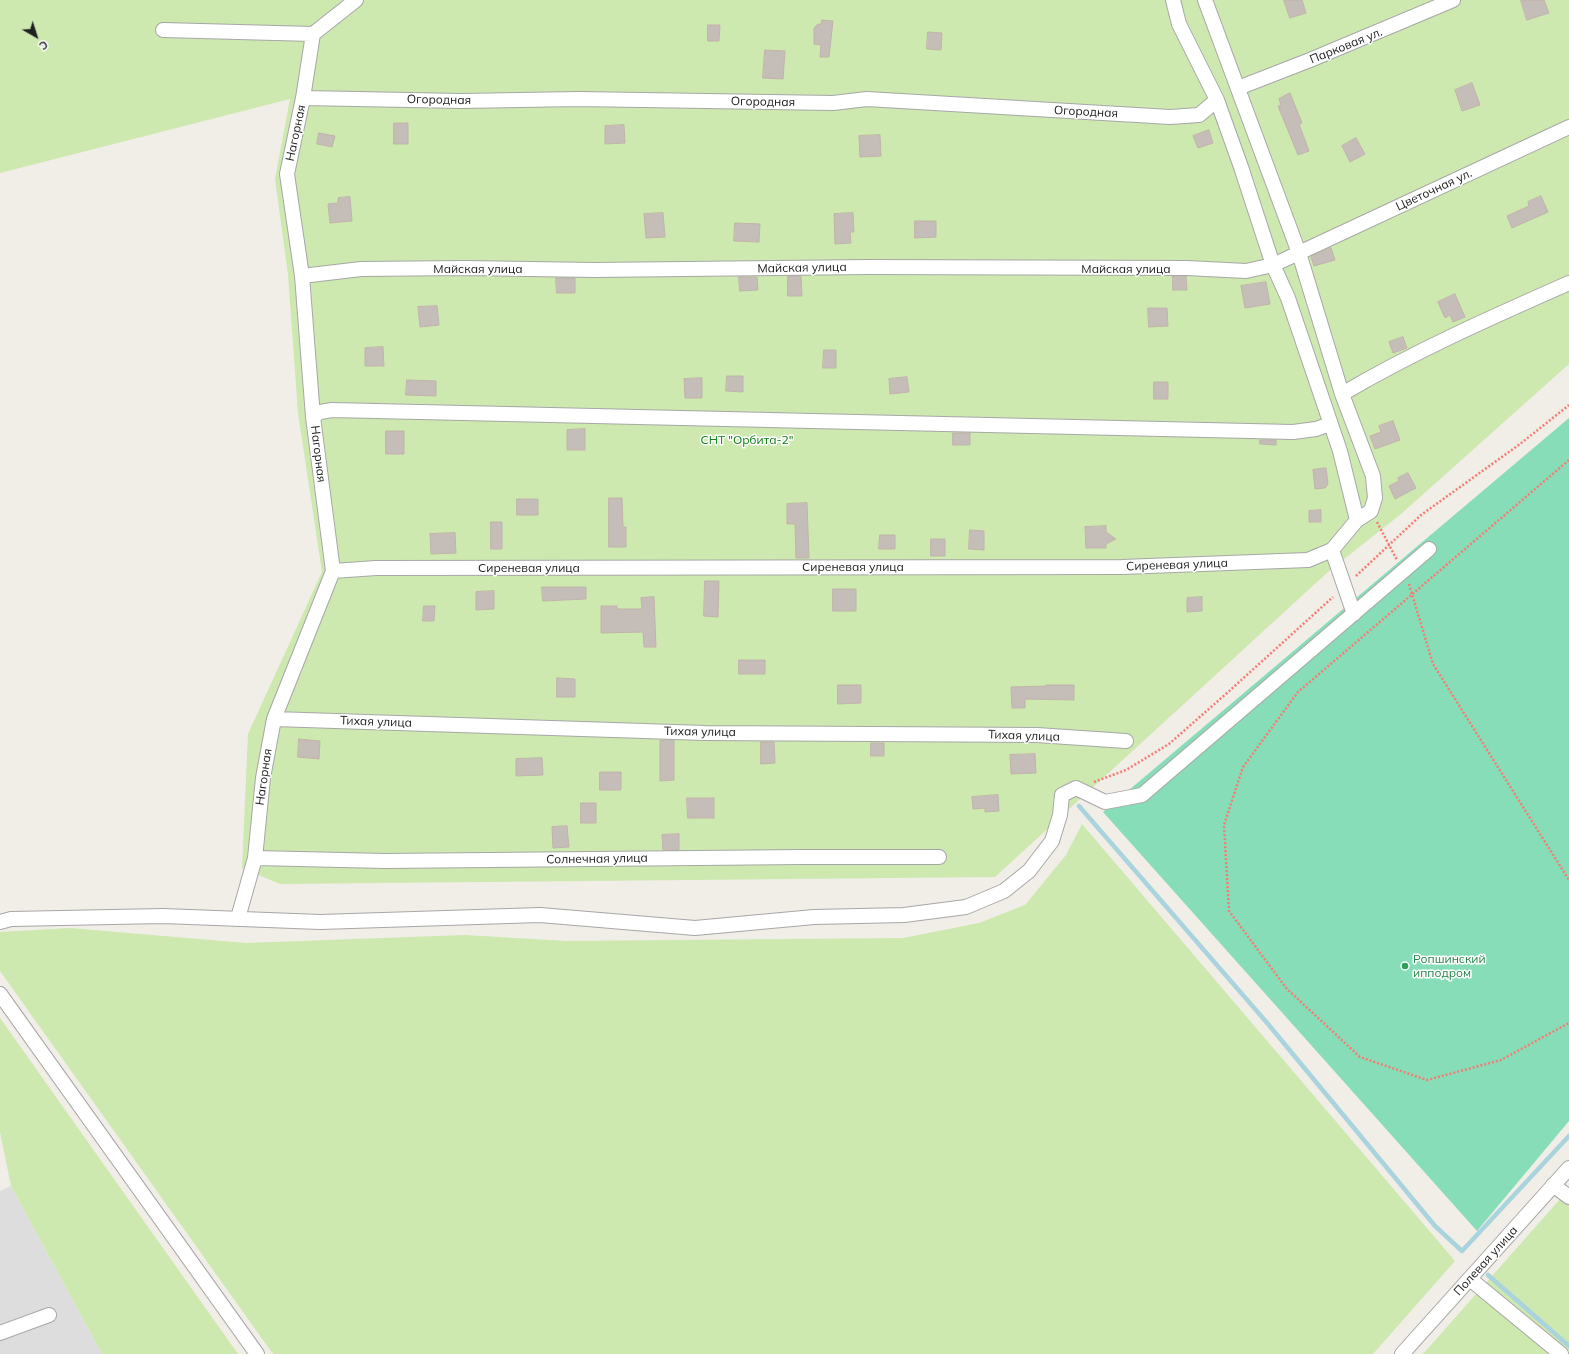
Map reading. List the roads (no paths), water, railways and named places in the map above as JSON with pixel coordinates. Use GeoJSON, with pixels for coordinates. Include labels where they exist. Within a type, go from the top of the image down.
{"type":"FeatureCollection","features":[{"type":"Feature","properties":{"kind":"street"},"geometry":{"type":"LineString","coordinates":[[163,30],[312,34],[356,0]]}},
{"type":"Feature","properties":{"kind":"street"},"geometry":{"type":"LineString","coordinates":[[1173,0],[1179,24],[1217,100],[1273,265],[1288,298],[1340,451],[1357,520]]}},
{"type":"Feature","properties":{"kind":"street"},"geometry":{"type":"LineString","coordinates":[[1205,0],[1299,253],[1342,394],[1380,372],[1466,328],[1569,282]]}},
{"type":"Feature","properties":{"kind":"street","name":"Парковая ул."},"geometry":{"type":"LineString","coordinates":[[1238,88],[1331,52],[1453,0]]}},
{"type":"Feature","properties":{"kind":"street","name":"Нагорная"},"geometry":{"type":"LineString","coordinates":[[238,918],[255,858],[262,778],[274,719],[333,571],[314,417],[302,276],[287,174],[303,98],[312,34]]}},
{"type":"Feature","properties":{"kind":"street","name":"Огородная"},"geometry":{"type":"LineString","coordinates":[[303,98],[462,101],[578,99],[833,103],[867,99],[1170,117],[1199,115],[1217,100]]}},
{"type":"Feature","properties":{"kind":"street","name":"Цветочная ул."},"geometry":{"type":"LineString","coordinates":[[1299,253],[1569,127]]}},
{"type":"Feature","properties":{"kind":"street","name":"Майская улица"},"geometry":{"type":"LineString","coordinates":[[302,276],[369,268],[594,270],[1187,268],[1246,271],[1273,265],[1299,253]]}},
{"type":"Feature","properties":{"kind":"street","name":"Сиреневая улица"},"geometry":{"type":"LineString","coordinates":[[333,571],[384,568],[1122,568],[1308,560],[1332,550],[1357,520],[1371,511],[1375,498],[1373,476],[1342,394]]}},
{"type":"Feature","properties":{"kind":"street"},"geometry":{"type":"LineString","coordinates":[[314,417],[320,412],[332,410],[1293,432],[1316,430],[1330,424]]}},
{"type":"Feature","properties":{"kind":"street"},"geometry":{"type":"LineString","coordinates":[[0,922],[11,919],[163,916],[320,922],[540,915],[695,928],[814,917],[904,915],[966,907],[1004,891],[1029,871],[1052,841],[1060,814],[1062,795],[1076,788],[1104,802],[1142,795],[1429,549]]}},
{"type":"Feature","properties":{"kind":"street"},"geometry":{"type":"LineString","coordinates":[[1332,550],[1354,614]]}},
{"type":"Feature","properties":{"kind":"street","name":"Тихая улица"},"geometry":{"type":"LineString","coordinates":[[274,719],[705,732],[1037,735],[1126,741]]}},
{"type":"Feature","properties":{"kind":"street","name":"Солнечная улица"},"geometry":{"type":"LineString","coordinates":[[255,858],[385,861],[939,857]]}},
{"type":"Feature","properties":{"kind":"street"},"geometry":{"type":"LineString","coordinates":[[0,994],[257,1354]]}},
{"type":"Feature","properties":{"kind":"street","name":"Полевая улица"},"geometry":{"type":"LineString","coordinates":[[1402,1354],[1569,1168]]}},
{"type":"Feature","properties":{"kind":"street"},"geometry":{"type":"LineString","coordinates":[[1553,1185],[1569,1198]]}},
{"type":"Feature","properties":{"kind":"street"},"geometry":{"type":"LineString","coordinates":[[1470,1279],[1562,1354]]}},
{"type":"Feature","properties":{"kind":"street"},"geometry":{"type":"LineString","coordinates":[[0,1333],[49,1315]]}},
{"type":"Feature","properties":{"kind":"waterway"},"geometry":{"type":"LineString","coordinates":[[1079,806],[1268,1024],[1435,1226],[1462,1251],[1569,1136]]}},
{"type":"Feature","properties":{"kind":"waterway"},"geometry":{"type":"LineString","coordinates":[[1488,1275],[1569,1346]]}},
{"type":"Feature","properties":{"kind":"place","name":"Ропшинский ипподром"},"geometry":{"type":"Point","coordinates":[1405,966]}},
{"type":"Feature","properties":{"kind":"park label","name":"СНТ \"Орбита-2\""},"geometry":{"type":"Point","coordinates":[747,440]}}]}
